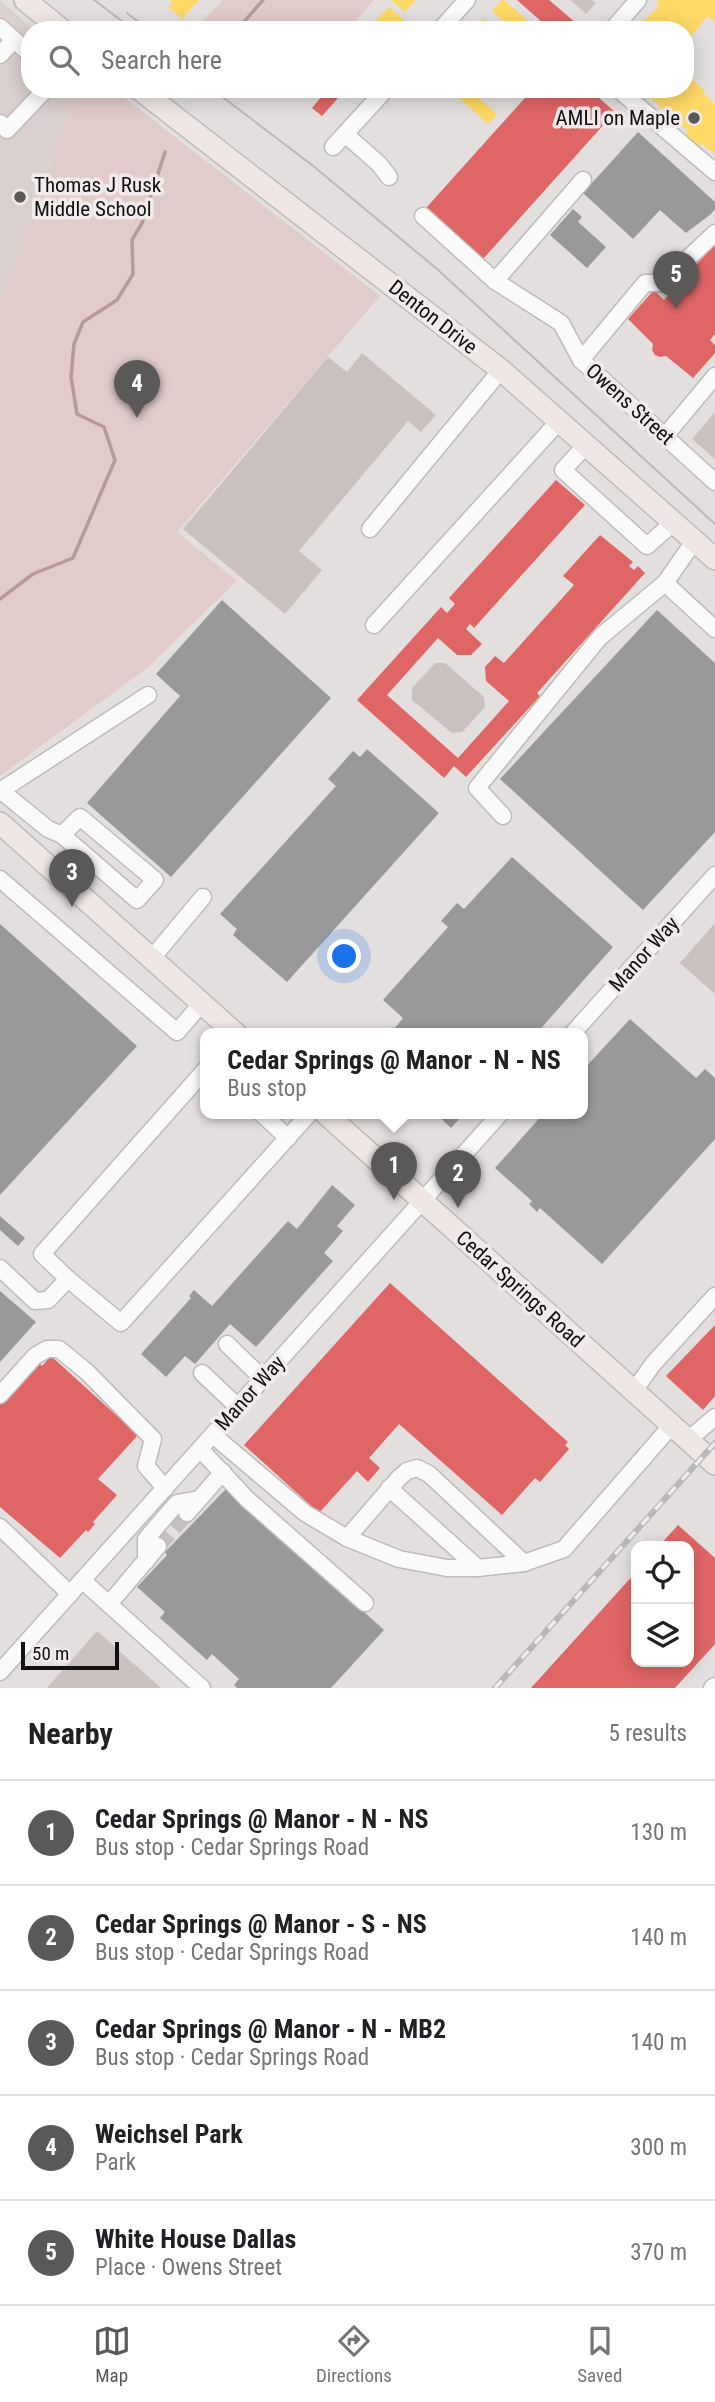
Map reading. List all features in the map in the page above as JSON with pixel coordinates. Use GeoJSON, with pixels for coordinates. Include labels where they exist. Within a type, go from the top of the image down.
{"type":"FeatureCollection","features":[{"type":"Feature","properties":{"kind":"main road"},"geometry":{"type":"LineString","coordinates":[[25,0],[51,21]]}},
{"type":"Feature","properties":{"kind":"main road","name":"Denton Drive"},"geometry":{"type":"LineString","coordinates":[[151,98],[501,370],[715,559]]}},
{"type":"Feature","properties":{"kind":"main road"},"geometry":{"type":"LineString","coordinates":[[0,823],[229,1028]]}},
{"type":"Feature","properties":{"kind":"main road","name":"Cedar Springs Road"},"geometry":{"type":"LineString","coordinates":[[332,1119],[715,1464]]}},
{"type":"Feature","properties":{"kind":"street"},"geometry":{"type":"LineString","coordinates":[[448,21],[467,0]]}},
{"type":"Feature","properties":{"kind":"street"},"geometry":{"type":"LineString","coordinates":[[620,21],[638,0]]}},
{"type":"Feature","properties":{"kind":"street"},"geometry":{"type":"LineString","coordinates":[[0,27],[21,46]]}},
{"type":"Feature","properties":{"kind":"street"},"geometry":{"type":"LineString","coordinates":[[0,55],[14,40]]}},
{"type":"Feature","properties":{"kind":"street"},"geometry":{"type":"LineString","coordinates":[[0,123],[7,130],[37,98]]}},
{"type":"Feature","properties":{"kind":"street"},"geometry":{"type":"LineString","coordinates":[[333,148],[378,98]]}},
{"type":"Feature","properties":{"kind":"street"},"geometry":{"type":"LineString","coordinates":[[629,98],[715,172]]}},
{"type":"Feature","properties":{"kind":"street"},"geometry":{"type":"LineString","coordinates":[[345,134],[379,164],[389,177]]}},
{"type":"Feature","properties":{"kind":"street"},"geometry":{"type":"LineString","coordinates":[[495,281],[583,180]]}},
{"type":"Feature","properties":{"kind":"street","name":"Owens Street"},"geometry":{"type":"LineString","coordinates":[[423,216],[495,281],[561,323],[581,360],[715,482]]}},
{"type":"Feature","properties":{"kind":"street"},"geometry":{"type":"LineString","coordinates":[[581,360],[645,283],[662,283],[715,233]]}},
{"type":"Feature","properties":{"kind":"street"},"geometry":{"type":"LineString","coordinates":[[370,529],[501,370]]}},
{"type":"Feature","properties":{"kind":"street"},"geometry":{"type":"LineString","coordinates":[[665,436],[715,376]]}},
{"type":"Feature","properties":{"kind":"street"},"geometry":{"type":"LineString","coordinates":[[374,625],[560,420]]}},
{"type":"Feature","properties":{"kind":"street"},"geometry":{"type":"LineString","coordinates":[[587,444],[564,470],[647,546],[674,522]]}},
{"type":"Feature","properties":{"kind":"street"},"geometry":{"type":"LineString","coordinates":[[503,816],[477,788],[600,637],[665,583],[695,540]]}},
{"type":"Feature","properties":{"kind":"street"},"geometry":{"type":"LineString","coordinates":[[665,583],[715,629]]}},
{"type":"Feature","properties":{"kind":"street"},"geometry":{"type":"LineString","coordinates":[[62,835],[80,817],[155,880],[137,900],[62,835],[48,829],[0,791],[148,695]]}},
{"type":"Feature","properties":{"kind":"street","name":"Manor Way"},"geometry":{"type":"LineString","coordinates":[[577,1028],[715,875]]}},
{"type":"Feature","properties":{"kind":"street"},"geometry":{"type":"LineString","coordinates":[[0,879],[177,1032],[202,1003]]}},
{"type":"Feature","properties":{"kind":"street"},"geometry":{"type":"LineString","coordinates":[[152,958],[203,897]]}},
{"type":"Feature","properties":{"kind":"street"},"geometry":{"type":"LineString","coordinates":[[200,1076],[42,1254],[121,1323],[305,1119]]}},
{"type":"Feature","properties":{"kind":"street"},"geometry":{"type":"LineString","coordinates":[[267,1119],[288,1138]]}},
{"type":"Feature","properties":{"kind":"street","name":"Manor Way"},"geometry":{"type":"LineString","coordinates":[[0,1672],[496,1119]]}},
{"type":"Feature","properties":{"kind":"street"},"geometry":{"type":"LineString","coordinates":[[0,1269],[34,1301],[48,1300],[68,1279]]}},
{"type":"Feature","properties":{"kind":"street"},"geometry":{"type":"LineString","coordinates":[[634,1391],[653,1364],[715,1296]]}},
{"type":"Feature","properties":{"kind":"street"},"geometry":{"type":"LineString","coordinates":[[227,1344],[263,1379]]}},
{"type":"Feature","properties":{"kind":"street"},"geometry":{"type":"LineString","coordinates":[[0,1395],[35,1356],[47,1349],[60,1349],[153,1438],[146,1466],[165,1488]]}},
{"type":"Feature","properties":{"kind":"street"},"geometry":{"type":"LineString","coordinates":[[202,1373],[238,1407]]}},
{"type":"Feature","properties":{"kind":"street"},"geometry":{"type":"LineString","coordinates":[[688,1440],[715,1418]]}},
{"type":"Feature","properties":{"kind":"street"},"geometry":{"type":"LineString","coordinates":[[213,1434],[305,1513],[346,1538],[399,1559],[447,1568],[478,1568],[524,1563],[564,1549],[672,1425]]}},
{"type":"Feature","properties":{"kind":"street"},"geometry":{"type":"LineString","coordinates":[[200,1449],[247,1499],[365,1603]]}},
{"type":"Feature","properties":{"kind":"street"},"geometry":{"type":"LineString","coordinates":[[346,1538],[389,1488],[407,1471],[417,1468],[429,1474],[524,1563]]}},
{"type":"Feature","properties":{"kind":"street"},"geometry":{"type":"LineString","coordinates":[[187,1513],[223,1472]]}},
{"type":"Feature","properties":{"kind":"street"},"geometry":{"type":"LineString","coordinates":[[389,1488],[478,1568]]}},
{"type":"Feature","properties":{"kind":"street"},"geometry":{"type":"LineString","coordinates":[[146,1561],[146,1539],[177,1503],[198,1499]]}},
{"type":"Feature","properties":{"kind":"street"},"geometry":{"type":"LineString","coordinates":[[0,1527],[70,1594]]}},
{"type":"Feature","properties":{"kind":"street"},"geometry":{"type":"LineString","coordinates":[[109,1604],[159,1546]]}},
{"type":"Feature","properties":{"kind":"street"},"geometry":{"type":"LineString","coordinates":[[82,1580],[202,1688]]}},
{"type":"Feature","properties":{"kind":"street"},"geometry":{"type":"LineString","coordinates":[[0,1647],[13,1658]]}},
{"type":"Feature","properties":{"kind":"shaded area","name":"Thomas J Rusk Middle School"},"geometry":{"type":"Polygon","coordinates":[[[0,0],[23,21],[21,98],[76,98],[0,305],[0,0]]]}},
{"type":"Feature","properties":{"kind":"shaded area"},"geometry":{"type":"Polygon","coordinates":[[[223,0],[374,0],[356,21],[203,21],[223,0]]]}},
{"type":"Feature","properties":{"kind":"shaded area"},"geometry":{"type":"Polygon","coordinates":[[[76,98],[125,98],[380,296],[177,532],[237,581],[146,669],[0,776],[0,305],[76,98]]]}},
{"type":"Feature","properties":{"kind":"building: Homes"},"geometry":{"type":"Polygon","coordinates":[[[170,0],[199,0],[182,19],[168,7],[173,3],[170,0]]]}},
{"type":"Feature","properties":{"kind":"building: Homes"},"geometry":{"type":"Polygon","coordinates":[[[391,0],[416,0],[405,12],[391,0]]]}},
{"type":"Feature","properties":{"kind":"building: Homes"},"geometry":{"type":"Polygon","coordinates":[[[504,0],[528,21],[504,21],[492,11],[504,0]]]}},
{"type":"Feature","properties":{"kind":"building: Homes","name":"AMLI on Maple"},"geometry":{"type":"Polygon","coordinates":[[[659,0],[715,0],[715,22],[708,16],[694,32],[694,21],[644,21],[659,6],[656,3],[659,0]]]}},
{"type":"Feature","properties":{"kind":"building: Homes"},"geometry":{"type":"Polygon","coordinates":[[[389,7],[404,20],[403,21],[376,21],[389,7]]]}},
{"type":"Feature","properties":{"kind":"building: Homes","name":"AMLI on Maple"},"geometry":{"type":"Polygon","coordinates":[[[694,81],[715,104],[715,154],[700,143],[698,146],[685,134],[688,131],[650,98],[694,98],[694,81]]]}},
{"type":"Feature","properties":{"kind":"building: Homes"},"geometry":{"type":"Polygon","coordinates":[[[459,98],[479,98],[497,114],[488,124],[459,98]]]}},
{"type":"Feature","properties":{"kind":"building: Shops"},"geometry":{"type":"Polygon","coordinates":[[[517,0],[549,0],[574,21],[541,21],[517,0]]]}},
{"type":"Feature","properties":{"kind":"building: Shops"},"geometry":{"type":"Polygon","coordinates":[[[320,98],[338,98],[322,116],[312,108],[320,98]]]}},
{"type":"Feature","properties":{"kind":"building: Shops"},"geometry":{"type":"Polygon","coordinates":[[[525,98],[599,98],[615,112],[483,259],[426,208],[525,98]]]}},
{"type":"Feature","properties":{"kind":"building: Shops"},"geometry":{"type":"Polygon","coordinates":[[[715,244],[715,334],[710,340],[715,345],[715,353],[693,378],[666,356],[655,355],[653,344],[628,319],[654,290],[664,300],[715,244]]]}},
{"type":"Feature","properties":{"kind":"building: Shops"},"geometry":{"type":"Polygon","coordinates":[[[556,480],[585,505],[474,628],[470,624],[466,629],[482,644],[471,655],[457,655],[438,638],[387,695],[458,758],[509,701],[486,681],[485,667],[495,656],[504,663],[574,585],[563,576],[600,535],[633,562],[629,566],[634,570],[638,566],[645,573],[537,693],[540,696],[466,777],[454,766],[444,778],[357,700],[441,607],[447,613],[455,604],[449,598],[556,480]]]}},
{"type":"Feature","properties":{"kind":"building: Shops"},"geometry":{"type":"Polygon","coordinates":[[[390,1283],[568,1442],[565,1445],[569,1449],[540,1482],[535,1478],[502,1515],[399,1424],[369,1458],[380,1468],[368,1482],[357,1471],[319,1513],[244,1445],[390,1283]]]}},
{"type":"Feature","properties":{"kind":"building: Shops"},"geometry":{"type":"Polygon","coordinates":[[[715,1325],[715,1396],[703,1410],[666,1376],[715,1325]]]}},
{"type":"Feature","properties":{"kind":"building: Shops"},"geometry":{"type":"Polygon","coordinates":[[[51,1356],[138,1435],[98,1479],[117,1495],[93,1522],[95,1524],[88,1532],[86,1530],[60,1558],[0,1507],[0,1404],[38,1362],[42,1366],[51,1356]]]}},
{"type":"Feature","properties":{"kind":"building: Shops"},"geometry":{"type":"Polygon","coordinates":[[[678,1525],[715,1558],[715,1644],[675,1688],[531,1688],[631,1578],[631,1667],[694,1667],[694,1541],[664,1541],[678,1525]]]}},
{"type":"Feature","properties":{"kind":"building: Industry"},"geometry":{"type":"Polygon","coordinates":[[[638,132],[715,202],[715,209],[711,214],[686,233],[660,210],[633,239],[583,193],[638,132]]]}},
{"type":"Feature","properties":{"kind":"building: Industry"},"geometry":{"type":"Polygon","coordinates":[[[573,209],[582,217],[578,222],[606,247],[587,268],[550,235],[573,209]]]}},
{"type":"Feature","properties":{"kind":"building: Industry"},"geometry":{"type":"Polygon","coordinates":[[[222,600],[331,698],[171,877],[87,803],[180,696],[156,674],[222,600]]]}},
{"type":"Feature","properties":{"kind":"building: Industry"},"geometry":{"type":"Polygon","coordinates":[[[657,610],[715,663],[715,832],[643,910],[500,779],[657,610]]]}},
{"type":"Feature","properties":{"kind":"building: Industry"},"geometry":{"type":"Polygon","coordinates":[[[367,749],[439,813],[287,982],[233,935],[237,929],[220,914],[336,786],[328,779],[353,751],[360,757],[367,749]]]}},
{"type":"Feature","properties":{"kind":"building: Industry"},"geometry":{"type":"Polygon","coordinates":[[[512,857],[613,947],[541,1028],[395,1028],[403,1018],[383,1000],[448,927],[441,921],[457,903],[464,909],[512,857]]]}},
{"type":"Feature","properties":{"kind":"building: Industry"},"geometry":{"type":"Polygon","coordinates":[[[0,924],[137,1046],[0,1195],[0,924]]]}},
{"type":"Feature","properties":{"kind":"building: Industry"},"geometry":{"type":"Polygon","coordinates":[[[630,1019],[696,1078],[705,1069],[715,1078],[715,1139],[602,1264],[540,1208],[537,1212],[529,1204],[532,1201],[495,1168],[539,1119],[588,1119],[588,1065],[630,1019]]]}},
{"type":"Feature","properties":{"kind":"building: Industry"},"geometry":{"type":"Polygon","coordinates":[[[441,1119],[459,1119],[451,1128],[441,1119]]]}},
{"type":"Feature","properties":{"kind":"building: Industry"},"geometry":{"type":"Polygon","coordinates":[[[332,1185],[355,1205],[337,1226],[343,1231],[324,1253],[333,1261],[256,1347],[230,1324],[195,1364],[185,1356],[166,1377],[141,1354],[191,1298],[189,1296],[194,1290],[212,1306],[288,1221],[297,1229],[332,1185]]]}},
{"type":"Feature","properties":{"kind":"building: Industry"},"geometry":{"type":"Polygon","coordinates":[[[0,1216],[25,1238],[18,1246],[0,1230],[0,1216]]]}},
{"type":"Feature","properties":{"kind":"building: Industry"},"geometry":{"type":"Polygon","coordinates":[[[0,1291],[36,1322],[0,1362],[0,1291]]]}},
{"type":"Feature","properties":{"kind":"building: Industry"},"geometry":{"type":"Polygon","coordinates":[[[227,1488],[384,1630],[331,1688],[237,1688],[234,1685],[239,1679],[212,1654],[207,1660],[160,1618],[165,1612],[137,1587],[167,1555],[165,1552],[227,1488]]]}},
{"type":"Feature","properties":{"kind":"building: Other"},"geometry":{"type":"Polygon","coordinates":[[[570,0],[592,0],[596,3],[586,14],[570,0]]]}},
{"type":"Feature","properties":{"kind":"building: Other"},"geometry":{"type":"Polygon","coordinates":[[[362,353],[436,415],[421,432],[408,421],[299,551],[322,570],[285,614],[183,529],[328,357],[347,372],[362,353]]]}},
{"type":"Feature","properties":{"kind":"building: Other"},"geometry":{"type":"Polygon","coordinates":[[[715,412],[715,459],[692,439],[715,412]]]}},
{"type":"Feature","properties":{"kind":"building: Other"},"geometry":{"type":"Polygon","coordinates":[[[435,663],[445,663],[484,697],[485,707],[462,732],[452,733],[412,700],[412,688],[435,663]]]}},
{"type":"Feature","properties":{"kind":"building: Other"},"geometry":{"type":"Polygon","coordinates":[[[715,923],[715,994],[680,963],[715,923]]]}},
{"type":"Feature","properties":{"kind":"building: Other"},"geometry":{"type":"Polygon","coordinates":[[[97,1631],[161,1688],[47,1688],[97,1631]]]}},
{"type":"Feature","properties":{"kind":"waterway"},"geometry":{"type":"LineString","coordinates":[[245,21],[263,0]]}},
{"type":"Feature","properties":{"kind":"waterway"},"geometry":{"type":"LineString","coordinates":[[0,599],[33,574],[73,558],[115,460],[104,427],[77,414],[71,377],[74,344],[83,322],[117,300],[133,274],[132,240],[142,223],[165,152]]}},
{"type":"Feature","properties":{"kind":"tunnel"},"geometry":{"type":"LineString","coordinates":[[158,1546],[187,1513]]}},
{"type":"Feature","properties":{"kind":"tram line"},"geometry":{"type":"LineString","coordinates":[[94,0],[122,21]]}},
{"type":"Feature","properties":{"kind":"tram line"},"geometry":{"type":"LineString","coordinates":[[127,13],[137,21]]}},
{"type":"Feature","properties":{"kind":"tram line"},"geometry":{"type":"LineString","coordinates":[[224,98],[312,165],[437,269],[715,524]]}},
{"type":"Feature","properties":{"kind":"railway"},"geometry":{"type":"LineString","coordinates":[[495,1688],[715,1443]]}},
{"type":"Feature","properties":{"kind":"place","name":"AMLI on Maple"},"geometry":{"type":"Point","coordinates":[694,118]}},
{"type":"Feature","properties":{"kind":"place","name":"Thomas J Rusk Middle School"},"geometry":{"type":"Point","coordinates":[20,197]}},
{"type":"Feature","properties":{"kind":"place","name":"White House Dallas"},"geometry":{"type":"Point","coordinates":[676,309]}},
{"type":"Feature","properties":{"kind":"place","name":"Weichsel Park"},"geometry":{"type":"Point","coordinates":[137,418]}},
{"type":"Feature","properties":{"kind":"place","name":"Cedar Springs @ Manor - N - MB2"},"geometry":{"type":"Point","coordinates":[72,907]}},
{"type":"Feature","properties":{"kind":"place","name":"Cedar Springs @ Manor - N - NS"},"geometry":{"type":"Point","coordinates":[394,1200]}},
{"type":"Feature","properties":{"kind":"place","name":"Cedar Springs @ Manor - S - NS"},"geometry":{"type":"Point","coordinates":[458,1208]}}]}
